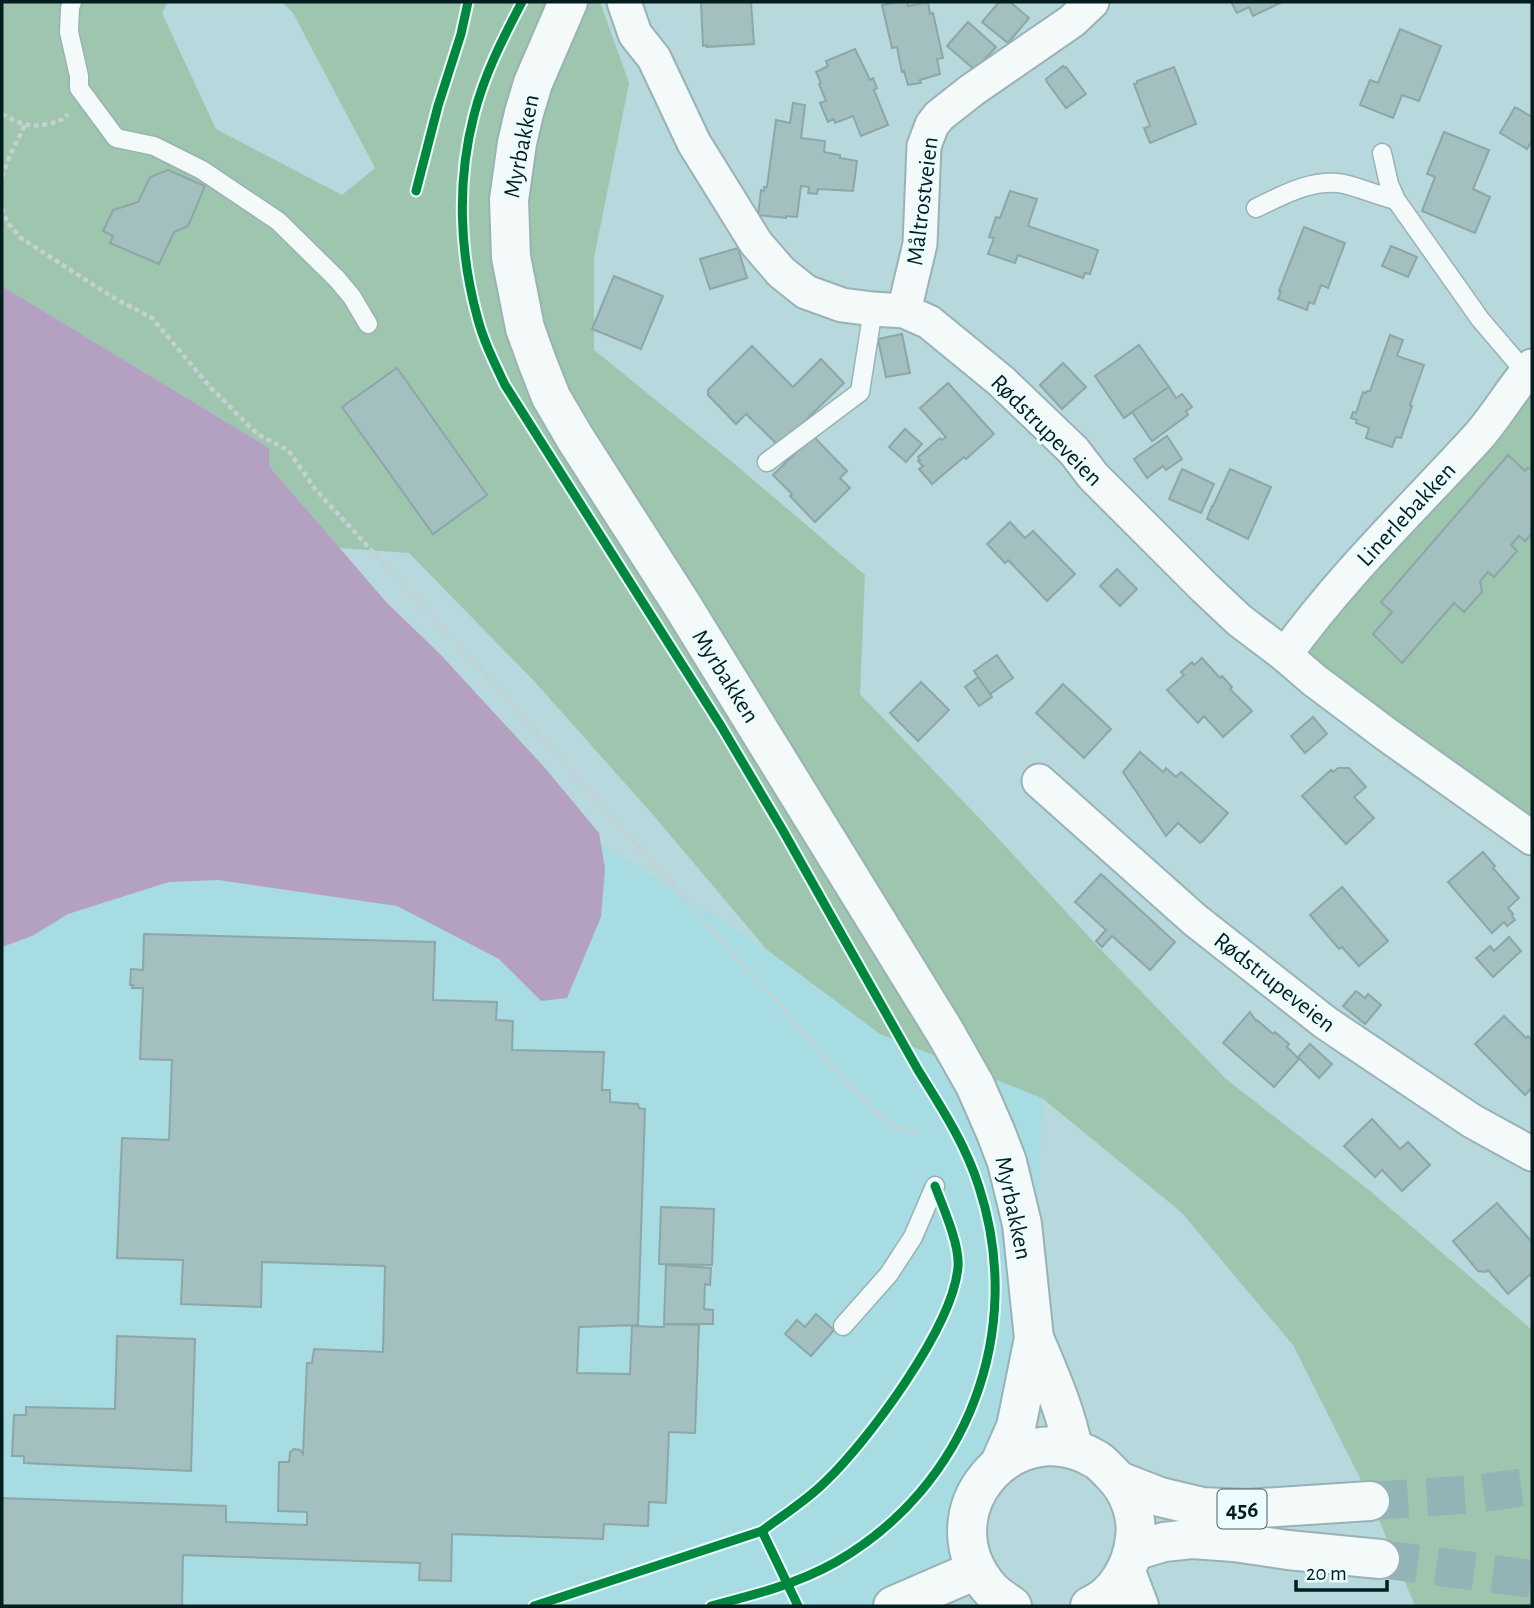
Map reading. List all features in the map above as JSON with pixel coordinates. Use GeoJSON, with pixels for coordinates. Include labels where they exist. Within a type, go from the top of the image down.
{"type":"FeatureCollection","features":[{"type":"Feature","properties":{"kind":"street","name":"Myrbakken"},"geometry":{"type":"LineString","coordinates":[[568,2],[530,93],[517,143],[509,200],[511,257],[525,328],[551,397],[575,438],[675,593],[975,1084],[1007,1162],[1015,1189],[1026,1257],[1034,1338],[1070,1431],[1073,1449]]}},
{"type":"Feature","properties":{"kind":"street","name":"Rødstrupeveien"},"geometry":{"type":"LineString","coordinates":[[624,2],[635,34],[654,58],[694,143],[756,243],[781,272],[806,292],[842,305],[889,310],[929,322],[1001,382],[1074,451],[1093,476],[1239,620],[1386,734],[1532,838]]}},
{"type":"Feature","properties":{"kind":"street","name":"Måltrostveien"},"geometry":{"type":"LineString","coordinates":[[889,310],[920,244],[924,146],[932,125],[939,116],[972,90],[1072,21],[1092,2]]}},
{"type":"Feature","properties":{"kind":"street","name":"Linerlebakken"},"geometry":{"type":"LineString","coordinates":[[1285,654],[1336,590],[1478,437],[1529,369]]}},
{"type":"Feature","properties":{"kind":"street","name":"Rødstrupeveien"},"geometry":{"type":"LineString","coordinates":[[1039,781],[1195,920],[1326,1023],[1472,1122],[1532,1154]]}},
{"type":"Feature","properties":{"kind":"street","name":"Myrbakken"},"geometry":{"type":"LineString","coordinates":[[1000,1463],[1016,1427],[1034,1338]]}},
{"type":"Feature","properties":{"kind":"street"},"geometry":{"type":"LineString","coordinates":[[1012,1606],[992,1591],[976,1570],[968,1548],[967,1524],[972,1501],[984,1480],[1000,1463],[1021,1452],[1045,1447],[1073,1449],[1099,1461],[1119,1481],[1135,1514],[1133,1576],[1090,1606]]}},
{"type":"Feature","properties":{"kind":"street","name":"456"},"geometry":{"type":"LineString","coordinates":[[1119,1481],[1160,1497],[1202,1507],[1246,1509],[1370,1501]]}},
{"type":"Feature","properties":{"kind":"street","name":"456"},"geometry":{"type":"LineString","coordinates":[[1133,1576],[1164,1542],[1192,1539],[1380,1559]]}},
{"type":"Feature","properties":{"kind":"street"},"geometry":{"type":"LineString","coordinates":[[893,1606],[976,1570]]}},
{"type":"Feature","properties":{"kind":"lane"},"geometry":{"type":"LineString","coordinates":[[72,2],[69,32],[79,76],[79,88],[116,138],[154,146],[202,170],[278,221],[337,279],[352,297],[368,324]]}},
{"type":"Feature","properties":{"kind":"lane","name":"Linerlebakken"},"geometry":{"type":"LineString","coordinates":[[1382,153],[1389,184],[1396,200],[1480,319],[1529,369]]}},
{"type":"Feature","properties":{"kind":"lane"},"geometry":{"type":"LineString","coordinates":[[1256,208],[1295,190],[1328,183],[1343,184],[1396,200]]}},
{"type":"Feature","properties":{"kind":"lane","name":"Måltrostveien"},"geometry":{"type":"LineString","coordinates":[[767,462],[860,392],[889,310]]}},
{"type":"Feature","properties":{"kind":"lane"},"geometry":{"type":"LineString","coordinates":[[843,1326],[889,1274],[914,1237],[935,1186]]}},
{"type":"Feature","properties":{"kind":"path"},"geometry":{"type":"LineString","coordinates":[[2,114],[25,125],[36,126],[61,121],[72,109],[79,88]]}},
{"type":"Feature","properties":{"kind":"path"},"geometry":{"type":"LineString","coordinates":[[2,177],[25,125]]}},
{"type":"Feature","properties":{"kind":"path"},"geometry":{"type":"LineString","coordinates":[[2,208],[7,222],[21,238],[114,298],[152,318],[210,387],[257,434],[288,450],[315,489],[516,708],[872,1110],[896,1127],[920,1134]]}},
{"type":"Feature","properties":{"kind":"shaded area"},"geometry":{"type":"Polygon","coordinates":[[[2,286],[269,448],[269,466],[387,603],[440,654],[545,768],[599,833],[605,868],[601,917],[567,998],[541,1001],[499,959],[397,906],[218,880],[169,882],[68,914],[32,936],[2,947],[2,286]]]}},
{"type":"Feature","properties":{"kind":"shaded area"},"geometry":{"type":"Polygon","coordinates":[[[601,844],[766,949],[880,1034],[1042,1098],[1033,1348],[938,1606],[2,1606],[2,947],[32,936],[68,914],[169,882],[218,880],[397,906],[499,959],[541,1001],[605,868],[601,844]]]}},
{"type":"Feature","properties":{"kind":"green space"},"geometry":{"type":"Polygon","coordinates":[[[2,2],[168,2],[162,13],[216,129],[342,195],[375,168],[293,13],[282,2],[600,2],[629,83],[594,258],[594,350],[736,465],[865,575],[860,694],[1103,952],[1226,1079],[1369,1190],[1532,1330],[1532,1606],[1415,1606],[1368,1494],[1293,1345],[1181,1212],[1042,1098],[880,1034],[766,949],[655,817],[535,682],[409,553],[339,548],[269,466],[269,448],[2,286],[2,2]]]}},
{"type":"Feature","properties":{"kind":"green space"},"geometry":{"type":"Polygon","coordinates":[[[1532,358],[1532,823],[1333,693],[1297,632],[1532,358]]]}},
{"type":"Feature","properties":{"kind":"building"},"geometry":{"type":"Polygon","coordinates":[[[701,2],[751,2],[754,44],[703,46],[701,2]]]}},
{"type":"Feature","properties":{"kind":"building"},"geometry":{"type":"Polygon","coordinates":[[[907,2],[908,6],[928,2],[930,14],[933,13],[943,58],[937,59],[940,74],[920,80],[921,83],[908,85],[904,71],[902,72],[897,47],[892,48],[882,5],[907,2]]]}},
{"type":"Feature","properties":{"kind":"building"},"geometry":{"type":"Polygon","coordinates":[[[999,2],[1010,2],[1029,18],[1008,43],[982,22],[999,2]]]}},
{"type":"Feature","properties":{"kind":"building"},"geometry":{"type":"Polygon","coordinates":[[[1231,2],[1282,2],[1253,16],[1249,7],[1237,13],[1231,2]]]}},
{"type":"Feature","properties":{"kind":"building"},"geometry":{"type":"Polygon","coordinates":[[[968,22],[996,47],[975,70],[947,46],[968,22]]]}},
{"type":"Feature","properties":{"kind":"building"},"geometry":{"type":"Polygon","coordinates":[[[1400,29],[1441,46],[1419,101],[1402,95],[1393,118],[1360,105],[1370,80],[1378,83],[1400,29]]]}},
{"type":"Feature","properties":{"kind":"building"},"geometry":{"type":"Polygon","coordinates":[[[855,49],[870,80],[873,78],[877,88],[874,90],[888,125],[861,136],[853,116],[835,123],[834,119],[828,122],[820,103],[826,101],[816,72],[828,66],[826,61],[855,49]]]}},
{"type":"Feature","properties":{"kind":"building"},"geometry":{"type":"Polygon","coordinates":[[[1063,66],[1086,94],[1066,108],[1046,79],[1063,66]]]}},
{"type":"Feature","properties":{"kind":"building"},"geometry":{"type":"Polygon","coordinates":[[[1174,67],[1196,124],[1150,143],[1144,128],[1150,126],[1134,84],[1174,67]]]}},
{"type":"Feature","properties":{"kind":"building"},"geometry":{"type":"Polygon","coordinates":[[[793,103],[805,105],[801,138],[825,141],[824,152],[857,161],[853,191],[818,189],[817,194],[808,193],[809,187],[801,186],[797,217],[758,215],[761,190],[764,191],[764,187],[767,187],[776,120],[790,123],[793,103]]]}},
{"type":"Feature","properties":{"kind":"building"},"geometry":{"type":"Polygon","coordinates":[[[1515,107],[1532,117],[1532,141],[1527,149],[1500,133],[1515,107]]]}},
{"type":"Feature","properties":{"kind":"building"},"geometry":{"type":"Polygon","coordinates":[[[1444,132],[1489,150],[1473,189],[1490,197],[1475,233],[1422,211],[1435,177],[1427,174],[1444,132]]]}},
{"type":"Feature","properties":{"kind":"building"},"geometry":{"type":"Polygon","coordinates":[[[168,170],[205,186],[188,226],[174,232],[159,264],[110,243],[113,236],[103,231],[113,210],[138,202],[150,177],[168,170]]]}},
{"type":"Feature","properties":{"kind":"building"},"geometry":{"type":"Polygon","coordinates":[[[1010,191],[1037,199],[1028,226],[1098,250],[1090,274],[1085,273],[1083,278],[1018,255],[1015,263],[988,254],[994,238],[989,237],[996,217],[1000,218],[1010,191]]]}},
{"type":"Feature","properties":{"kind":"building"},"geometry":{"type":"Polygon","coordinates":[[[1304,227],[1345,243],[1328,288],[1321,285],[1314,304],[1309,302],[1307,310],[1278,299],[1304,227]]]}},
{"type":"Feature","properties":{"kind":"building"},"geometry":{"type":"Polygon","coordinates":[[[1391,246],[1417,257],[1408,277],[1382,266],[1391,246]]]}},
{"type":"Feature","properties":{"kind":"building"},"geometry":{"type":"Polygon","coordinates":[[[738,248],[747,278],[710,289],[700,259],[738,248]]]}},
{"type":"Feature","properties":{"kind":"building"},"geometry":{"type":"Polygon","coordinates":[[[614,276],[663,296],[641,349],[592,329],[614,276]]]}},
{"type":"Feature","properties":{"kind":"building"},"geometry":{"type":"Polygon","coordinates":[[[902,334],[910,373],[886,377],[878,339],[902,334]]]}},
{"type":"Feature","properties":{"kind":"building"},"geometry":{"type":"Polygon","coordinates":[[[1390,335],[1403,340],[1397,356],[1424,365],[1401,438],[1396,437],[1392,447],[1366,438],[1369,428],[1351,418],[1353,412],[1356,413],[1363,392],[1370,391],[1390,335]]]}},
{"type":"Feature","properties":{"kind":"building"},"geometry":{"type":"Polygon","coordinates":[[[1139,345],[1169,387],[1124,418],[1095,376],[1139,345]]]}},
{"type":"Feature","properties":{"kind":"building"},"geometry":{"type":"Polygon","coordinates":[[[752,346],[793,387],[821,359],[844,383],[779,446],[746,414],[736,424],[708,395],[708,390],[752,346]]]}},
{"type":"Feature","properties":{"kind":"building"},"geometry":{"type":"Polygon","coordinates":[[[1063,363],[1086,387],[1062,409],[1040,385],[1063,363]]]}},
{"type":"Feature","properties":{"kind":"building"},"geometry":{"type":"Polygon","coordinates":[[[397,368],[487,495],[433,534],[342,407],[397,368]]]}},
{"type":"Feature","properties":{"kind":"building"},"geometry":{"type":"Polygon","coordinates":[[[948,383],[994,434],[932,484],[919,469],[923,466],[918,457],[940,438],[942,440],[946,437],[920,408],[948,383]]]}},
{"type":"Feature","properties":{"kind":"building"},"geometry":{"type":"Polygon","coordinates":[[[1169,387],[1176,398],[1182,394],[1192,407],[1186,411],[1188,415],[1152,441],[1132,412],[1169,387]]]}},
{"type":"Feature","properties":{"kind":"building"},"geometry":{"type":"Polygon","coordinates":[[[905,429],[922,444],[906,462],[889,447],[905,429]]]}},
{"type":"Feature","properties":{"kind":"building"},"geometry":{"type":"Polygon","coordinates":[[[813,436],[847,471],[840,478],[850,488],[815,522],[773,475],[813,436]]]}},
{"type":"Feature","properties":{"kind":"building"},"geometry":{"type":"Polygon","coordinates":[[[1167,436],[1182,459],[1166,470],[1163,466],[1147,478],[1134,459],[1167,436]]]}},
{"type":"Feature","properties":{"kind":"building"},"geometry":{"type":"Polygon","coordinates":[[[1508,455],[1525,471],[1527,468],[1532,469],[1532,533],[1525,541],[1519,536],[1511,545],[1517,551],[1494,577],[1488,572],[1480,581],[1482,592],[1464,612],[1454,603],[1402,663],[1373,634],[1392,612],[1381,602],[1508,455]]]}},
{"type":"Feature","properties":{"kind":"building"},"geometry":{"type":"Polygon","coordinates":[[[1182,469],[1214,484],[1201,513],[1169,499],[1182,469]]]}},
{"type":"Feature","properties":{"kind":"building"},"geometry":{"type":"Polygon","coordinates":[[[1230,469],[1271,487],[1248,539],[1207,519],[1230,469]]]}},
{"type":"Feature","properties":{"kind":"building"},"geometry":{"type":"Polygon","coordinates":[[[1010,522],[1025,538],[1033,531],[1075,574],[1047,601],[1008,560],[1005,563],[987,544],[1010,522]]]}},
{"type":"Feature","properties":{"kind":"building"},"geometry":{"type":"Polygon","coordinates":[[[1117,569],[1137,589],[1120,606],[1100,586],[1117,569]]]}},
{"type":"Feature","properties":{"kind":"building"},"geometry":{"type":"Polygon","coordinates":[[[997,655],[1013,678],[990,694],[974,671],[997,655]]]}},
{"type":"Feature","properties":{"kind":"building"},"geometry":{"type":"Polygon","coordinates":[[[1202,658],[1220,678],[1222,676],[1232,687],[1230,689],[1252,711],[1223,737],[1204,716],[1198,723],[1167,690],[1184,675],[1181,672],[1192,662],[1194,665],[1202,658]]]}},
{"type":"Feature","properties":{"kind":"building"},"geometry":{"type":"Polygon","coordinates":[[[978,677],[992,697],[979,706],[965,687],[978,677]]]}},
{"type":"Feature","properties":{"kind":"building"},"geometry":{"type":"Polygon","coordinates":[[[921,682],[949,710],[918,741],[890,713],[921,682]]]}},
{"type":"Feature","properties":{"kind":"building"},"geometry":{"type":"Polygon","coordinates":[[[1063,684],[1111,729],[1084,758],[1036,713],[1063,684]]]}},
{"type":"Feature","properties":{"kind":"building"},"geometry":{"type":"Polygon","coordinates":[[[1313,717],[1327,734],[1305,753],[1291,736],[1313,717]]]}},
{"type":"Feature","properties":{"kind":"building"},"geometry":{"type":"Polygon","coordinates":[[[1140,752],[1163,772],[1166,768],[1176,777],[1181,772],[1228,813],[1203,841],[1200,843],[1178,823],[1166,836],[1123,772],[1140,752]]]}},
{"type":"Feature","properties":{"kind":"building"},"geometry":{"type":"Polygon","coordinates":[[[1338,768],[1349,768],[1366,787],[1354,797],[1374,818],[1346,844],[1302,796],[1331,770],[1333,772],[1338,768]]]}},
{"type":"Feature","properties":{"kind":"building"},"geometry":{"type":"Polygon","coordinates":[[[1483,852],[1519,898],[1508,908],[1515,920],[1507,926],[1504,922],[1492,933],[1448,882],[1483,852]]]}},
{"type":"Feature","properties":{"kind":"building"},"geometry":{"type":"Polygon","coordinates":[[[1101,874],[1175,942],[1150,970],[1112,936],[1102,947],[1096,941],[1106,930],[1075,902],[1101,874]]]}},
{"type":"Feature","properties":{"kind":"building"},"geometry":{"type":"Polygon","coordinates":[[[1342,887],[1388,941],[1359,966],[1342,947],[1339,949],[1310,915],[1342,887]]]}},
{"type":"Feature","properties":{"kind":"building"},"geometry":{"type":"Polygon","coordinates":[[[144,934],[435,942],[433,1000],[497,1002],[496,1020],[513,1021],[512,1050],[604,1052],[602,1090],[610,1090],[610,1102],[638,1104],[639,1108],[645,1109],[638,1325],[579,1327],[577,1373],[630,1374],[632,1326],[699,1325],[695,1433],[669,1432],[666,1503],[649,1502],[648,1526],[604,1524],[603,1539],[452,1534],[451,1581],[419,1580],[420,1563],[183,1555],[182,1606],[2,1606],[2,1498],[226,1506],[226,1522],[307,1525],[307,1512],[278,1511],[279,1462],[289,1462],[290,1452],[294,1449],[303,1454],[307,1363],[312,1363],[314,1349],[383,1352],[385,1266],[262,1262],[261,1307],[181,1304],[183,1260],[117,1258],[122,1138],[169,1140],[172,1060],[140,1059],[143,988],[132,988],[133,985],[130,985],[131,969],[143,970],[144,934]]]}},
{"type":"Feature","properties":{"kind":"building"},"geometry":{"type":"Polygon","coordinates":[[[1509,937],[1521,951],[1493,977],[1476,958],[1490,946],[1494,951],[1509,937]]]}},
{"type":"Feature","properties":{"kind":"building"},"geometry":{"type":"Polygon","coordinates":[[[1356,991],[1365,998],[1368,994],[1381,1005],[1365,1024],[1343,1006],[1356,991]]]}},
{"type":"Feature","properties":{"kind":"building"},"geometry":{"type":"Polygon","coordinates":[[[1250,1012],[1256,1021],[1289,1044],[1287,1047],[1299,1059],[1274,1087],[1223,1043],[1250,1012]]]}},
{"type":"Feature","properties":{"kind":"building"},"geometry":{"type":"Polygon","coordinates":[[[1504,1016],[1532,1041],[1532,1088],[1525,1095],[1475,1044],[1504,1016]]]}},
{"type":"Feature","properties":{"kind":"building"},"geometry":{"type":"Polygon","coordinates":[[[1310,1044],[1332,1064],[1319,1078],[1298,1057],[1310,1044]]]}},
{"type":"Feature","properties":{"kind":"building"},"geometry":{"type":"Polygon","coordinates":[[[1372,1119],[1400,1149],[1408,1142],[1430,1165],[1402,1191],[1382,1170],[1375,1177],[1344,1146],[1372,1119]]]}},
{"type":"Feature","properties":{"kind":"building"},"geometry":{"type":"Polygon","coordinates":[[[1497,1203],[1532,1242],[1532,1273],[1508,1294],[1488,1270],[1478,1271],[1453,1241],[1497,1203]]]}},
{"type":"Feature","properties":{"kind":"building"},"geometry":{"type":"Polygon","coordinates":[[[661,1207],[714,1209],[712,1265],[659,1264],[661,1207]]]}},
{"type":"Feature","properties":{"kind":"building"},"geometry":{"type":"Polygon","coordinates":[[[666,1265],[711,1268],[710,1285],[705,1284],[704,1309],[713,1310],[713,1324],[664,1324],[666,1265]]]}},
{"type":"Feature","properties":{"kind":"building"},"geometry":{"type":"Polygon","coordinates":[[[816,1314],[834,1330],[811,1356],[785,1334],[797,1320],[805,1327],[816,1314]]]}},
{"type":"Feature","properties":{"kind":"building"},"geometry":{"type":"Polygon","coordinates":[[[117,1336],[195,1339],[191,1471],[24,1463],[24,1456],[12,1456],[14,1415],[26,1415],[26,1407],[115,1409],[117,1336]]]}},
{"type":"Feature","properties":{"kind":"tunnel"},"geometry":{"type":"LineString","coordinates":[[1370,1501],[1476,1494],[1532,1486]]}},
{"type":"Feature","properties":{"kind":"tunnel"},"geometry":{"type":"LineString","coordinates":[[1380,1559],[1532,1579]]}},
{"type":"Feature","properties":{"kind":"cycle path"},"geometry":{"type":"LineString","coordinates":[[416,191],[468,2]]}},
{"type":"Feature","properties":{"kind":"cycle path"},"geometry":{"type":"LineString","coordinates":[[522,2],[483,86],[474,115],[465,165],[462,215],[464,241],[471,291],[486,342],[505,385],[721,726],[952,1127],[979,1187],[992,1241],[995,1296],[989,1349],[975,1400],[952,1448],[921,1492],[882,1530],[836,1562],[791,1583],[711,1606]]}},
{"type":"Feature","properties":{"kind":"cycle path"},"geometry":{"type":"LineString","coordinates":[[762,1531],[818,1489],[863,1440],[906,1382],[941,1320],[953,1292],[958,1258],[950,1226],[935,1186]]}},
{"type":"Feature","properties":{"kind":"cycle path"},"geometry":{"type":"LineString","coordinates":[[534,1606],[762,1531],[798,1606]]}}]}
